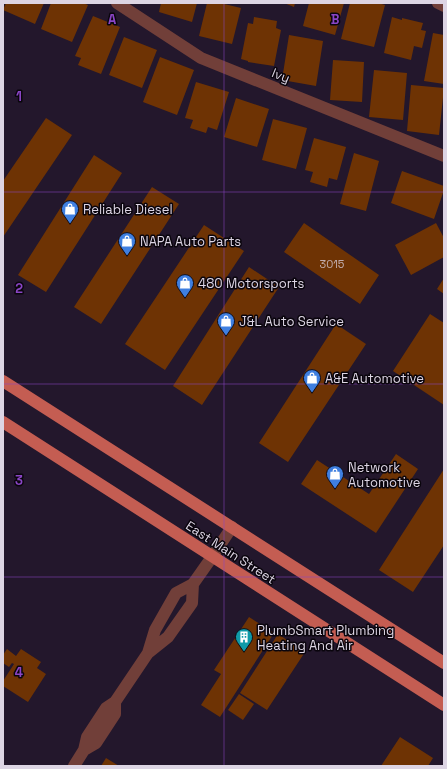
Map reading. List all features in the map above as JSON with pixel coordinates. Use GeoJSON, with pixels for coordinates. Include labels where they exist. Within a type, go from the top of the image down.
{"type":"FeatureCollection","features":[{"type":"Feature","properties":{"kind":"main road","name":"East Main Street"},"geometry":{"type":"LineString","coordinates":[[3,381],[444,663]]}},
{"type":"Feature","properties":{"kind":"main road","name":"East Main Street"},"geometry":{"type":"LineString","coordinates":[[3,422],[444,706]]}},
{"type":"Feature","properties":{"kind":"lane","name":"Ivy"},"geometry":{"type":"LineString","coordinates":[[116,3],[201,58],[444,156]]}},
{"type":"Feature","properties":{"kind":"lane"},"geometry":{"type":"LineString","coordinates":[[438,3],[444,6]]}},
{"type":"Feature","properties":{"kind":"lane"},"geometry":{"type":"LineString","coordinates":[[148,653],[154,630],[176,593],[193,584],[232,527]]}},
{"type":"Feature","properties":{"kind":"lane"},"geometry":{"type":"LineString","coordinates":[[74,766],[84,750],[96,743],[115,714],[115,702],[148,653],[168,637],[192,603],[193,584]]}},
{"type":"Feature","properties":{"kind":"building"},"geometry":{"type":"Polygon","coordinates":[[[6,3],[44,3],[35,24],[3,10],[6,3]]]}},
{"type":"Feature","properties":{"kind":"building"},"geometry":{"type":"Polygon","coordinates":[[[51,3],[83,3],[88,5],[72,42],[41,29],[51,3]]]}},
{"type":"Feature","properties":{"kind":"building"},"geometry":{"type":"Polygon","coordinates":[[[161,3],[197,3],[192,22],[159,12],[161,3]]]}},
{"type":"Feature","properties":{"kind":"building"},"geometry":{"type":"Polygon","coordinates":[[[207,3],[220,3],[241,8],[232,44],[199,36],[207,3]]]}},
{"type":"Feature","properties":{"kind":"building"},"geometry":{"type":"Polygon","coordinates":[[[284,3],[295,3],[294,7],[284,3]]]}},
{"type":"Feature","properties":{"kind":"building"},"geometry":{"type":"Polygon","coordinates":[[[309,3],[344,3],[335,35],[303,26],[309,3]]]}},
{"type":"Feature","properties":{"kind":"building"},"geometry":{"type":"Polygon","coordinates":[[[350,3],[378,3],[385,5],[374,47],[341,39],[350,3]]]}},
{"type":"Feature","properties":{"kind":"building"},"geometry":{"type":"Polygon","coordinates":[[[93,16],[120,27],[101,74],[78,65],[81,58],[75,56],[93,16]]]}},
{"type":"Feature","properties":{"kind":"building"},"geometry":{"type":"Polygon","coordinates":[[[254,17],[277,21],[276,28],[281,30],[274,66],[248,62],[241,59],[248,23],[253,24],[254,17]]]}},
{"type":"Feature","properties":{"kind":"building"},"geometry":{"type":"Polygon","coordinates":[[[392,17],[423,23],[421,30],[426,31],[422,48],[414,46],[411,60],[384,53],[392,17]]]}},
{"type":"Feature","properties":{"kind":"building"},"geometry":{"type":"Polygon","coordinates":[[[433,33],[444,35],[444,84],[424,81],[433,33]]]}},
{"type":"Feature","properties":{"kind":"building"},"geometry":{"type":"Polygon","coordinates":[[[289,35],[323,41],[316,86],[282,80],[289,35]]]}},
{"type":"Feature","properties":{"kind":"building"},"geometry":{"type":"Polygon","coordinates":[[[124,37],[157,50],[142,88],[109,75],[124,37]]]}},
{"type":"Feature","properties":{"kind":"building"},"geometry":{"type":"Polygon","coordinates":[[[160,57],[194,70],[177,115],[143,102],[160,57]]]}},
{"type":"Feature","properties":{"kind":"building"},"geometry":{"type":"Polygon","coordinates":[[[333,60],[364,62],[362,102],[330,100],[333,60]]]}},
{"type":"Feature","properties":{"kind":"building"},"geometry":{"type":"Polygon","coordinates":[[[374,70],[407,73],[403,120],[369,117],[374,70]]]}},
{"type":"Feature","properties":{"kind":"building"},"geometry":{"type":"Polygon","coordinates":[[[196,82],[229,92],[217,130],[208,127],[206,133],[190,128],[193,120],[185,118],[196,82]]]}},
{"type":"Feature","properties":{"kind":"building"},"geometry":{"type":"Polygon","coordinates":[[[411,85],[444,88],[439,135],[407,131],[411,85]]]}},
{"type":"Feature","properties":{"kind":"building"},"geometry":{"type":"Polygon","coordinates":[[[236,98],[269,109],[257,147],[224,137],[236,98]]]}},
{"type":"Feature","properties":{"kind":"building"},"geometry":{"type":"Polygon","coordinates":[[[46,118],[72,135],[3,237],[3,181],[46,118]]]}},
{"type":"Feature","properties":{"kind":"building"},"geometry":{"type":"Polygon","coordinates":[[[273,119],[307,128],[296,169],[262,160],[273,119]]]}},
{"type":"Feature","properties":{"kind":"building"},"geometry":{"type":"Polygon","coordinates":[[[314,138],[346,147],[337,180],[329,178],[327,187],[310,182],[313,172],[305,170],[314,138]]]}},
{"type":"Feature","properties":{"kind":"building"},"geometry":{"type":"Polygon","coordinates":[[[354,153],[379,161],[366,211],[340,204],[354,153]]]}},
{"type":"Feature","properties":{"kind":"building","name":"Reliable Diesel"},"geometry":{"type":"Polygon","coordinates":[[[94,155],[122,173],[46,292],[18,275],[94,155]]]}},
{"type":"Feature","properties":{"kind":"building"},"geometry":{"type":"Polygon","coordinates":[[[402,171],[444,186],[434,219],[391,203],[402,171]]]}},
{"type":"Feature","properties":{"kind":"building","name":"NAPA Auto Parts"},"geometry":{"type":"Polygon","coordinates":[[[152,187],[179,204],[101,324],[74,307],[152,187]]]}},
{"type":"Feature","properties":{"kind":"building"},"geometry":{"type":"Polygon","coordinates":[[[304,223],[379,275],[360,304],[284,252],[304,223]]]}},
{"type":"Feature","properties":{"kind":"building"},"geometry":{"type":"Polygon","coordinates":[[[436,223],[444,238],[444,257],[411,275],[395,245],[436,223]]]}},
{"type":"Feature","properties":{"kind":"building","name":"480 Motorsports"},"geometry":{"type":"Polygon","coordinates":[[[204,225],[244,251],[165,370],[125,344],[204,225]]]}},
{"type":"Feature","properties":{"kind":"building","name":"J&L Auto Service"},"geometry":{"type":"Polygon","coordinates":[[[249,267],[279,287],[202,405],[173,386],[249,267]]]}},
{"type":"Feature","properties":{"kind":"building"},"geometry":{"type":"Polygon","coordinates":[[[444,278],[444,294],[437,289],[444,278]]]}},
{"type":"Feature","properties":{"kind":"building"},"geometry":{"type":"Polygon","coordinates":[[[430,314],[444,323],[444,405],[393,371],[430,314]]]}},
{"type":"Feature","properties":{"kind":"building","name":"A&E Automotive"},"geometry":{"type":"Polygon","coordinates":[[[336,324],[366,344],[288,462],[259,443],[336,324]]]}},
{"type":"Feature","properties":{"kind":"building","name":"Network Automotive"},"geometry":{"type":"Polygon","coordinates":[[[396,454],[418,469],[376,533],[301,484],[317,460],[369,494],[396,454]]]}},
{"type":"Feature","properties":{"kind":"building"},"geometry":{"type":"Polygon","coordinates":[[[444,469],[444,545],[413,592],[379,570],[444,469]]]}},
{"type":"Feature","properties":{"kind":"building","name":"PlumbSmart Plumbing Heating And Air"},"geometry":{"type":"Polygon","coordinates":[[[249,617],[274,633],[220,717],[201,705],[221,674],[214,670],[249,617]]]}},
{"type":"Feature","properties":{"kind":"building"},"geometry":{"type":"Polygon","coordinates":[[[278,634],[305,652],[267,710],[240,693],[278,634]]]}},
{"type":"Feature","properties":{"kind":"building"},"geometry":{"type":"Polygon","coordinates":[[[7,649],[16,656],[21,649],[41,662],[37,668],[46,674],[28,702],[3,686],[3,681],[14,664],[12,663],[9,667],[3,663],[3,655],[7,649]]]}},
{"type":"Feature","properties":{"kind":"building"},"geometry":{"type":"Polygon","coordinates":[[[239,694],[254,704],[243,720],[228,710],[239,694]]]}},
{"type":"Feature","properties":{"kind":"building"},"geometry":{"type":"Polygon","coordinates":[[[400,737],[433,758],[428,766],[381,766],[400,737]]]}},
{"type":"Feature","properties":{"kind":"building"},"geometry":{"type":"Polygon","coordinates":[[[106,758],[119,766],[101,766],[106,758]]]}},
{"type":"Feature","properties":{"kind":"place","name":"Reliable Diesel"},"geometry":{"type":"Point","coordinates":[70,224]}},
{"type":"Feature","properties":{"kind":"place","name":"NAPA Auto Parts"},"geometry":{"type":"Point","coordinates":[127,256]}},
{"type":"Feature","properties":{"kind":"place","name":"480 Motorsports"},"geometry":{"type":"Point","coordinates":[185,298]}},
{"type":"Feature","properties":{"kind":"place","name":"J&L Auto Service"},"geometry":{"type":"Point","coordinates":[226,336]}},
{"type":"Feature","properties":{"kind":"place","name":"A&E Automotive"},"geometry":{"type":"Point","coordinates":[312,393]}},
{"type":"Feature","properties":{"kind":"place","name":"Network Automotive"},"geometry":{"type":"Point","coordinates":[335,489]}},
{"type":"Feature","properties":{"kind":"place","name":"PlumbSmart Plumbing Heating And Air"},"geometry":{"type":"Point","coordinates":[244,652]}}]}
